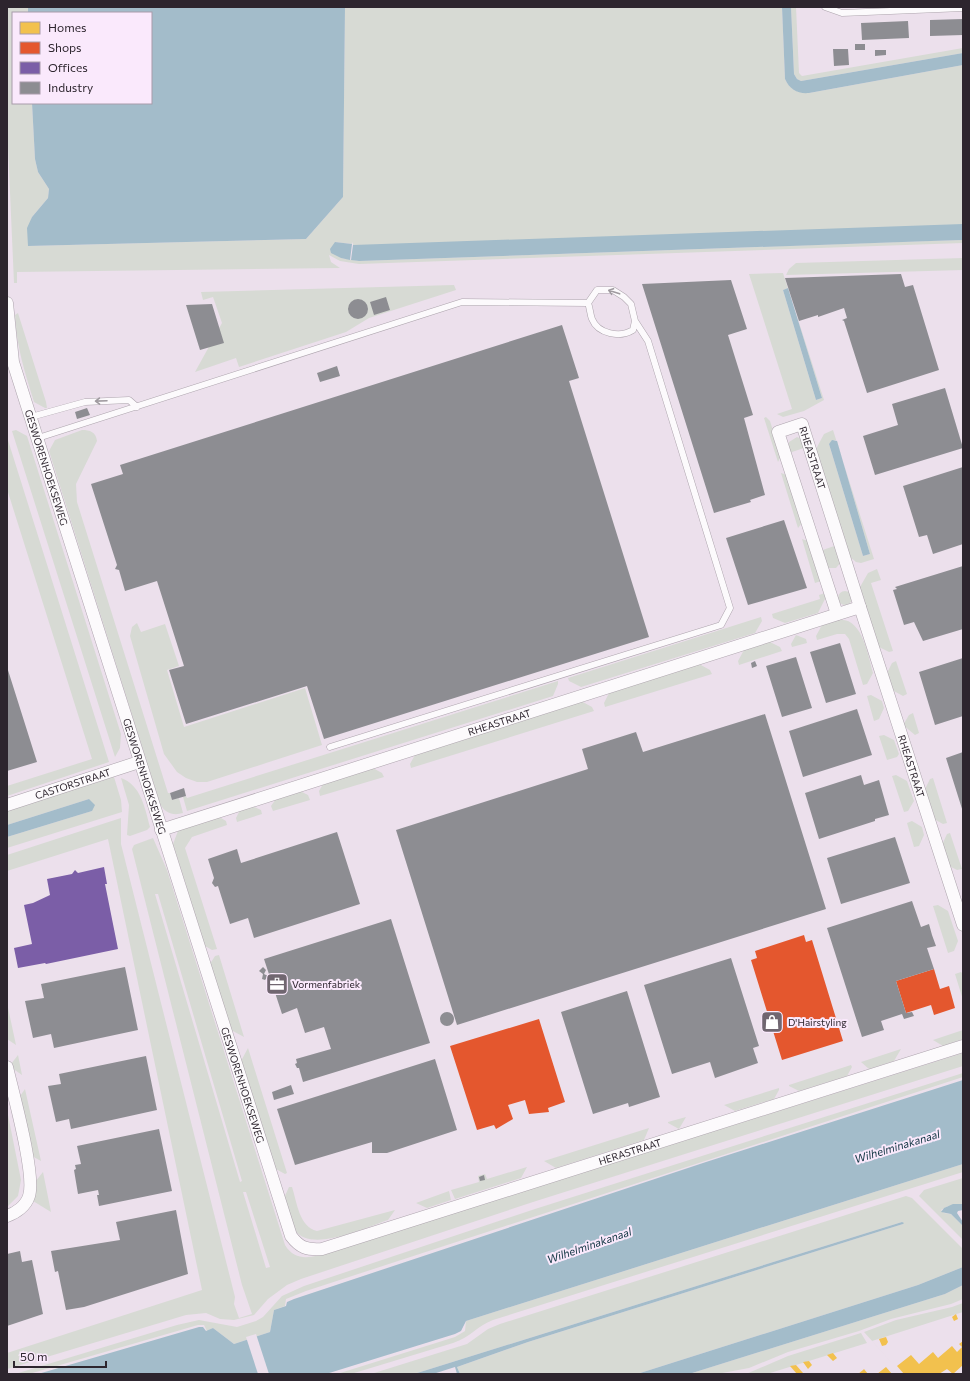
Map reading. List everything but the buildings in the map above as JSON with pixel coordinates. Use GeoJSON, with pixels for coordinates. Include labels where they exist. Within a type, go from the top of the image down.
{"type":"FeatureCollection","features":[{"type":"Feature","properties":{"kind":"street","name":"GESWORENHOEKSEWEG"},"geometry":{"type":"LineString","coordinates":[[7,303],[9,342],[13,362],[291,1236],[298,1245]]}},
{"type":"Feature","properties":{"kind":"street","name":"RHEASTRAAT"},"geometry":{"type":"LineString","coordinates":[[837,614],[778,432],[802,424],[963,925]]}},
{"type":"Feature","properties":{"kind":"street","name":"RHEASTRAAT"},"geometry":{"type":"LineString","coordinates":[[161,830],[860,607]]}},
{"type":"Feature","properties":{"kind":"street","name":"CASTORSTRAAT"},"geometry":{"type":"LineString","coordinates":[[7,806],[139,762]]}},
{"type":"Feature","properties":{"kind":"street","name":"HERASTRAAT"},"geometry":{"type":"LineString","coordinates":[[298,1245],[308,1250],[322,1249],[963,1046]]}},
{"type":"Feature","properties":{"kind":"street"},"geometry":{"type":"LineString","coordinates":[[7,1067],[31,1177],[29,1197],[22,1207],[14,1214],[7,1216]]}},
{"type":"Feature","properties":{"kind":"lane"},"geometry":{"type":"LineString","coordinates":[[825,7],[842,12],[963,8]]}},
{"type":"Feature","properties":{"kind":"lane"},"geometry":{"type":"LineString","coordinates":[[330,747],[721,625],[730,608],[648,341],[635,321],[631,304],[624,297],[613,290],[597,290],[588,303]]}},
{"type":"Feature","properties":{"kind":"lane"},"geometry":{"type":"LineString","coordinates":[[38,438],[462,302],[588,303]]}},
{"type":"Feature","properties":{"kind":"lane"},"geometry":{"type":"LineString","coordinates":[[588,303],[593,320],[608,334],[626,334],[633,330],[635,321]]}},
{"type":"Feature","properties":{"kind":"lane"},"geometry":{"type":"LineString","coordinates":[[31,417],[85,402],[129,400],[137,407]]}},
{"type":"Feature","properties":{"kind":"shaded area"},"geometry":{"type":"Polygon","coordinates":[[[7,7],[28,7],[28,12],[12,12],[12,104],[32,104],[35,159],[38,172],[49,189],[48,198],[32,217],[28,233],[28,246],[306,239],[343,197],[345,7],[782,7],[785,79],[789,86],[798,91],[809,93],[963,65],[963,225],[362,246],[353,245],[353,242],[352,244],[335,242],[341,258],[359,261],[928,241],[931,238],[932,241],[963,240],[963,243],[359,264],[340,261],[329,255],[331,262],[340,268],[17,272],[17,283],[14,283],[7,124],[7,7]]]}},
{"type":"Feature","properties":{"kind":"shaded area"},"geometry":{"type":"Polygon","coordinates":[[[791,7],[796,7],[799,73],[802,76],[963,48],[963,53],[801,81],[797,79],[794,74],[791,7]]]}},
{"type":"Feature","properties":{"kind":"shaded area"},"geometry":{"type":"Polygon","coordinates":[[[963,258],[963,270],[786,275],[789,269],[796,263],[963,258]]]}},
{"type":"Feature","properties":{"kind":"shaded area"},"geometry":{"type":"Polygon","coordinates":[[[783,273],[788,288],[783,290],[816,400],[822,398],[792,299],[824,400],[804,411],[783,417],[777,414],[792,409],[749,274],[783,273]]]}},
{"type":"Feature","properties":{"kind":"shaded area"},"geometry":{"type":"Polygon","coordinates":[[[454,285],[456,290],[369,318],[346,332],[239,367],[236,358],[195,372],[222,323],[213,297],[203,300],[201,292],[454,285]]]}},
{"type":"Feature","properties":{"kind":"shaded area"},"geometry":{"type":"Polygon","coordinates":[[[18,313],[47,408],[34,402],[17,337],[15,315],[18,313]]]}},
{"type":"Feature","properties":{"kind":"shaded area"},"geometry":{"type":"Polygon","coordinates":[[[766,417],[770,421],[781,456],[778,462],[764,418],[766,417]]]}},
{"type":"Feature","properties":{"kind":"shaded area"},"geometry":{"type":"Polygon","coordinates":[[[16,430],[27,436],[121,734],[120,748],[115,757],[12,431],[16,430]]]}},
{"type":"Feature","properties":{"kind":"shaded area"},"geometry":{"type":"Polygon","coordinates":[[[82,430],[92,432],[97,441],[76,484],[77,502],[168,793],[170,793],[172,800],[179,798],[183,813],[176,814],[167,812],[160,804],[49,451],[55,440],[82,430]]]}},
{"type":"Feature","properties":{"kind":"shaded area"},"geometry":{"type":"Polygon","coordinates":[[[833,430],[836,441],[835,440],[829,444],[863,556],[870,554],[843,461],[874,559],[861,563],[856,562],[850,557],[816,449],[824,434],[833,430]]]}},
{"type":"Feature","properties":{"kind":"shaded area"},"geometry":{"type":"Polygon","coordinates":[[[7,437],[109,762],[7,796],[7,786],[92,759],[7,489],[7,437]]]}},
{"type":"Feature","properties":{"kind":"shaded area"},"geometry":{"type":"Polygon","coordinates":[[[797,437],[801,439],[807,447],[789,453],[789,442],[797,437]]]}},
{"type":"Feature","properties":{"kind":"shaded area"},"geometry":{"type":"Polygon","coordinates":[[[781,473],[787,475],[802,523],[798,528],[781,473]]]}},
{"type":"Feature","properties":{"kind":"shaded area"},"geometry":{"type":"Polygon","coordinates":[[[802,539],[808,541],[821,581],[815,583],[802,539]]]}},
{"type":"Feature","properties":{"kind":"shaded area"},"geometry":{"type":"Polygon","coordinates":[[[837,545],[842,561],[836,568],[828,568],[820,551],[837,545]]]}},
{"type":"Feature","properties":{"kind":"shaded area"},"geometry":{"type":"Polygon","coordinates":[[[877,569],[881,580],[871,583],[893,651],[889,652],[879,647],[860,587],[868,573],[877,569]]]}},
{"type":"Feature","properties":{"kind":"shaded area"},"geometry":{"type":"Polygon","coordinates":[[[845,591],[850,593],[852,598],[850,603],[845,605],[840,603],[838,598],[840,593],[845,591]]]}},
{"type":"Feature","properties":{"kind":"shaded area"},"geometry":{"type":"Polygon","coordinates":[[[825,593],[826,597],[818,613],[785,623],[773,618],[772,614],[820,599],[819,595],[825,593]]]}},
{"type":"Feature","properties":{"kind":"shaded area"},"geometry":{"type":"Polygon","coordinates":[[[761,617],[762,621],[755,633],[581,687],[569,681],[568,678],[761,617]]]}},
{"type":"Feature","properties":{"kind":"shaded area"},"geometry":{"type":"Polygon","coordinates":[[[838,620],[846,620],[853,624],[863,638],[873,673],[867,684],[863,685],[849,639],[845,634],[837,634],[817,640],[816,636],[822,625],[838,620]]]}},
{"type":"Feature","properties":{"kind":"shaded area"},"geometry":{"type":"Polygon","coordinates":[[[137,623],[141,632],[165,624],[179,666],[167,670],[184,727],[305,688],[322,745],[207,782],[197,782],[186,778],[177,772],[164,754],[130,636],[132,627],[137,623]]]}},
{"type":"Feature","properties":{"kind":"shaded area"},"geometry":{"type":"Polygon","coordinates":[[[796,635],[806,639],[807,643],[792,647],[791,644],[796,635]]]}},
{"type":"Feature","properties":{"kind":"shaded area"},"geometry":{"type":"Polygon","coordinates":[[[770,642],[780,647],[782,651],[739,665],[738,661],[744,650],[770,642]]]}},
{"type":"Feature","properties":{"kind":"shaded area"},"geometry":{"type":"Polygon","coordinates":[[[896,661],[907,694],[903,696],[892,690],[887,673],[892,663],[896,661]]]}},
{"type":"Feature","properties":{"kind":"shaded area"},"geometry":{"type":"Polygon","coordinates":[[[699,664],[710,670],[712,674],[605,707],[604,703],[610,691],[699,664]]]}},
{"type":"Feature","properties":{"kind":"shaded area"},"geometry":{"type":"Polygon","coordinates":[[[558,681],[553,696],[187,811],[183,797],[186,796],[187,798],[558,681]]]}},
{"type":"Feature","properties":{"kind":"shaded area"},"geometry":{"type":"Polygon","coordinates":[[[871,695],[882,701],[884,708],[879,719],[874,721],[867,696],[871,695]]]}},
{"type":"Feature","properties":{"kind":"shaded area"},"geometry":{"type":"Polygon","coordinates":[[[581,701],[592,707],[594,711],[411,768],[410,764],[416,753],[581,701]]]}},
{"type":"Feature","properties":{"kind":"shaded area"},"geometry":{"type":"Polygon","coordinates":[[[913,713],[919,733],[915,735],[903,725],[909,715],[913,713]]]}},
{"type":"Feature","properties":{"kind":"shaded area"},"geometry":{"type":"Polygon","coordinates":[[[884,735],[894,740],[899,754],[897,757],[887,760],[879,736],[884,735]]]}},
{"type":"Feature","properties":{"kind":"shaded area"},"geometry":{"type":"Polygon","coordinates":[[[371,767],[382,773],[384,777],[320,796],[319,791],[325,781],[371,767]]]}},
{"type":"Feature","properties":{"kind":"shaded area"},"geometry":{"type":"Polygon","coordinates":[[[896,775],[907,781],[914,801],[908,811],[904,812],[892,776],[896,775]]]}},
{"type":"Feature","properties":{"kind":"shaded area"},"geometry":{"type":"Polygon","coordinates":[[[114,777],[121,800],[122,812],[7,848],[7,837],[92,811],[89,799],[7,825],[7,810],[114,777]]]}},
{"type":"Feature","properties":{"kind":"shaded area"},"geometry":{"type":"Polygon","coordinates":[[[121,778],[128,781],[138,792],[144,805],[150,827],[147,830],[130,836],[127,835],[129,805],[121,778]]]}},
{"type":"Feature","properties":{"kind":"shaded area"},"geometry":{"type":"Polygon","coordinates":[[[933,778],[947,823],[943,824],[932,818],[924,791],[930,779],[933,778]]]}},
{"type":"Feature","properties":{"kind":"shaded area"},"geometry":{"type":"Polygon","coordinates":[[[298,790],[308,795],[310,800],[273,811],[271,806],[278,796],[298,790]]]}},
{"type":"Feature","properties":{"kind":"shaded area"},"geometry":{"type":"Polygon","coordinates":[[[250,805],[261,810],[262,814],[237,822],[236,818],[241,808],[250,805]]]}},
{"type":"Feature","properties":{"kind":"shaded area"},"geometry":{"type":"Polygon","coordinates":[[[216,815],[226,821],[227,825],[192,837],[185,848],[217,949],[212,950],[205,946],[173,844],[178,831],[216,815]]]}},
{"type":"Feature","properties":{"kind":"shaded area"},"geometry":{"type":"Polygon","coordinates":[[[121,818],[121,844],[235,1297],[234,1304],[239,1318],[252,1314],[242,1285],[132,849],[134,845],[153,838],[167,870],[285,1245],[289,1251],[300,1256],[317,1256],[963,1053],[963,1066],[533,1202],[301,1279],[287,1285],[268,1299],[254,1315],[234,1320],[220,1319],[206,1313],[186,1315],[7,1369],[7,1353],[202,1290],[108,839],[7,871],[7,855],[121,818]],[[155,894],[240,1182],[242,1181],[158,894],[155,894]],[[243,1192],[266,1268],[270,1267],[246,1192],[243,1192]]]}},
{"type":"Feature","properties":{"kind":"shaded area"},"geometry":{"type":"Polygon","coordinates":[[[912,821],[922,827],[924,835],[919,846],[914,847],[907,823],[912,821]]]}},
{"type":"Feature","properties":{"kind":"shaded area"},"geometry":{"type":"Polygon","coordinates":[[[950,833],[962,869],[957,870],[947,865],[941,847],[947,834],[950,833]]]}},
{"type":"Feature","properties":{"kind":"shaded area"},"geometry":{"type":"Polygon","coordinates":[[[938,905],[948,911],[958,941],[954,951],[948,953],[933,906],[938,905]]]}},
{"type":"Feature","properties":{"kind":"shaded area"},"geometry":{"type":"Polygon","coordinates":[[[219,955],[244,1037],[231,1030],[210,964],[215,956],[219,955]]]}},
{"type":"Feature","properties":{"kind":"shaded area"},"geometry":{"type":"Polygon","coordinates":[[[961,972],[963,974],[963,1000],[955,974],[961,972]]]}},
{"type":"Feature","properties":{"kind":"shaded area"},"geometry":{"type":"Polygon","coordinates":[[[7,1003],[16,1045],[7,1039],[7,1003]]]}},
{"type":"Feature","properties":{"kind":"shaded area"},"geometry":{"type":"Polygon","coordinates":[[[963,1030],[963,1039],[943,1046],[933,1040],[963,1030]]]}},
{"type":"Feature","properties":{"kind":"shaded area"},"geometry":{"type":"Polygon","coordinates":[[[248,1048],[287,1173],[285,1174],[274,1168],[241,1061],[248,1048]]]}},
{"type":"Feature","properties":{"kind":"shaded area"},"geometry":{"type":"Polygon","coordinates":[[[901,1049],[894,1061],[869,1069],[861,1062],[901,1049]]]}},
{"type":"Feature","properties":{"kind":"shaded area"},"geometry":{"type":"Polygon","coordinates":[[[18,1055],[22,1075],[12,1068],[11,1064],[18,1055]]]}},
{"type":"Feature","properties":{"kind":"shaded area"},"geometry":{"type":"Polygon","coordinates":[[[851,1065],[852,1067],[847,1076],[799,1091],[789,1086],[789,1085],[851,1065]]]}},
{"type":"Feature","properties":{"kind":"shaded area"},"geometry":{"type":"Polygon","coordinates":[[[963,1073],[963,1077],[306,1291],[286,1299],[285,1306],[274,1310],[270,1332],[234,1344],[213,1328],[207,1331],[204,1325],[198,1325],[29,1374],[15,1374],[177,1325],[199,1320],[237,1327],[256,1321],[263,1317],[282,1296],[304,1286],[535,1209],[963,1073]]]}},
{"type":"Feature","properties":{"kind":"shaded area"},"geometry":{"type":"Polygon","coordinates":[[[779,1088],[774,1099],[735,1111],[724,1105],[779,1088]]]}},
{"type":"Feature","properties":{"kind":"shaded area"},"geometry":{"type":"Polygon","coordinates":[[[25,1089],[41,1161],[30,1155],[18,1099],[25,1089]]]}},
{"type":"Feature","properties":{"kind":"shaded area"},"geometry":{"type":"Polygon","coordinates":[[[7,1110],[21,1180],[18,1196],[7,1207],[7,1110]]]}},
{"type":"Feature","properties":{"kind":"shaded area"},"geometry":{"type":"Polygon","coordinates":[[[686,1117],[679,1129],[668,1123],[668,1122],[686,1117]]]}},
{"type":"Feature","properties":{"kind":"shaded area"},"geometry":{"type":"Polygon","coordinates":[[[649,1128],[644,1140],[556,1168],[544,1161],[649,1128]]]}},
{"type":"Feature","properties":{"kind":"shaded area"},"geometry":{"type":"Polygon","coordinates":[[[963,1164],[963,1172],[487,1322],[465,1338],[453,1343],[351,1374],[337,1374],[455,1337],[465,1331],[466,1321],[963,1164]]]}},
{"type":"Feature","properties":{"kind":"shaded area"},"geometry":{"type":"Polygon","coordinates":[[[527,1167],[521,1178],[455,1199],[451,1190],[479,1182],[478,1176],[485,1174],[487,1179],[527,1167]]]}},
{"type":"Feature","properties":{"kind":"shaded area"},"geometry":{"type":"Polygon","coordinates":[[[43,1172],[51,1212],[33,1201],[35,1182],[43,1172]]]}},
{"type":"Feature","properties":{"kind":"shaded area"},"geometry":{"type":"Polygon","coordinates":[[[963,1178],[963,1204],[948,1206],[941,1210],[944,1213],[951,1214],[963,1226],[963,1240],[919,1196],[924,1190],[963,1178]]]}},
{"type":"Feature","properties":{"kind":"shaded area"},"geometry":{"type":"Polygon","coordinates":[[[289,1187],[292,1187],[302,1219],[311,1229],[317,1231],[395,1210],[388,1220],[367,1228],[339,1237],[313,1240],[302,1237],[293,1226],[284,1198],[289,1187]]]}},
{"type":"Feature","properties":{"kind":"shaded area"},"geometry":{"type":"Polygon","coordinates":[[[449,1191],[451,1200],[427,1208],[416,1203],[449,1191]]]}},
{"type":"Feature","properties":{"kind":"shaded area"},"geometry":{"type":"Polygon","coordinates":[[[906,1196],[912,1198],[963,1249],[963,1267],[918,1285],[637,1374],[460,1374],[457,1367],[528,1342],[903,1224],[902,1222],[414,1374],[371,1374],[467,1344],[488,1329],[500,1324],[906,1196]]]}},
{"type":"Feature","properties":{"kind":"shaded area"},"geometry":{"type":"Polygon","coordinates":[[[963,1285],[963,1299],[951,1304],[891,1319],[859,1331],[788,1352],[749,1368],[717,1374],[689,1374],[945,1294],[963,1285]]]}},
{"type":"Feature","properties":{"kind":"shaded area"},"geometry":{"type":"Polygon","coordinates":[[[963,1303],[963,1312],[872,1341],[864,1332],[896,1320],[963,1303]]]}},
{"type":"Feature","properties":{"kind":"shaded area"},"geometry":{"type":"Polygon","coordinates":[[[861,1333],[867,1343],[767,1374],[746,1374],[788,1356],[861,1333]]]}},
{"type":"Feature","properties":{"kind":"water"},"geometry":{"type":"Polygon","coordinates":[[[28,7],[345,7],[343,197],[306,239],[28,246],[27,228],[32,217],[48,198],[49,189],[38,172],[35,159],[32,104],[152,104],[152,12],[28,12],[28,7]]]}},
{"type":"Feature","properties":{"kind":"water"},"geometry":{"type":"Polygon","coordinates":[[[782,7],[791,7],[794,74],[797,79],[801,81],[963,53],[963,65],[809,93],[801,93],[792,89],[785,79],[782,7]]]}},
{"type":"Feature","properties":{"kind":"water"},"geometry":{"type":"Polygon","coordinates":[[[963,224],[963,240],[359,261],[351,260],[353,245],[963,224]]]}},
{"type":"Feature","properties":{"kind":"water"},"geometry":{"type":"Polygon","coordinates":[[[335,242],[352,244],[350,260],[341,258],[331,253],[330,249],[335,242]]]}},
{"type":"Feature","properties":{"kind":"water"},"geometry":{"type":"Polygon","coordinates":[[[788,288],[822,398],[816,400],[783,290],[788,288]]]}},
{"type":"Feature","properties":{"kind":"water"},"geometry":{"type":"Polygon","coordinates":[[[832,440],[837,441],[870,554],[863,556],[829,444],[832,440]]]}},
{"type":"Feature","properties":{"kind":"water"},"geometry":{"type":"Polygon","coordinates":[[[89,799],[95,805],[92,811],[7,837],[7,825],[89,799]]]}},
{"type":"Feature","properties":{"kind":"water","name":"Wilhelminakanaal"},"geometry":{"type":"Polygon","coordinates":[[[963,1080],[963,1164],[466,1321],[461,1331],[455,1334],[326,1374],[38,1374],[199,1327],[203,1327],[206,1331],[213,1328],[234,1344],[270,1332],[274,1310],[286,1306],[287,1302],[294,1299],[706,1162],[963,1080]]]}},
{"type":"Feature","properties":{"kind":"water"},"geometry":{"type":"Polygon","coordinates":[[[953,1204],[963,1204],[963,1210],[958,1211],[957,1213],[963,1222],[963,1226],[951,1214],[941,1212],[944,1208],[953,1204]]]}},
{"type":"Feature","properties":{"kind":"water"},"geometry":{"type":"Polygon","coordinates":[[[902,1222],[904,1223],[903,1224],[528,1342],[457,1367],[460,1374],[457,1374],[455,1367],[433,1374],[414,1374],[902,1222]]]}},
{"type":"Feature","properties":{"kind":"water"},"geometry":{"type":"Polygon","coordinates":[[[963,1267],[963,1285],[945,1294],[689,1374],[637,1374],[918,1285],[963,1267]]]}},
{"type":"Feature","properties":{"kind":"pier"},"geometry":{"type":"Polygon","coordinates":[[[256,1334],[269,1374],[258,1374],[246,1337],[256,1334]]]}},
{"type":"Feature","properties":{"kind":"place","name":"Vormenfabriek"},"geometry":{"type":"Point","coordinates":[277,984]}},
{"type":"Feature","properties":{"kind":"place","name":"D'Hairstyling"},"geometry":{"type":"Point","coordinates":[772,1022]}}]}
